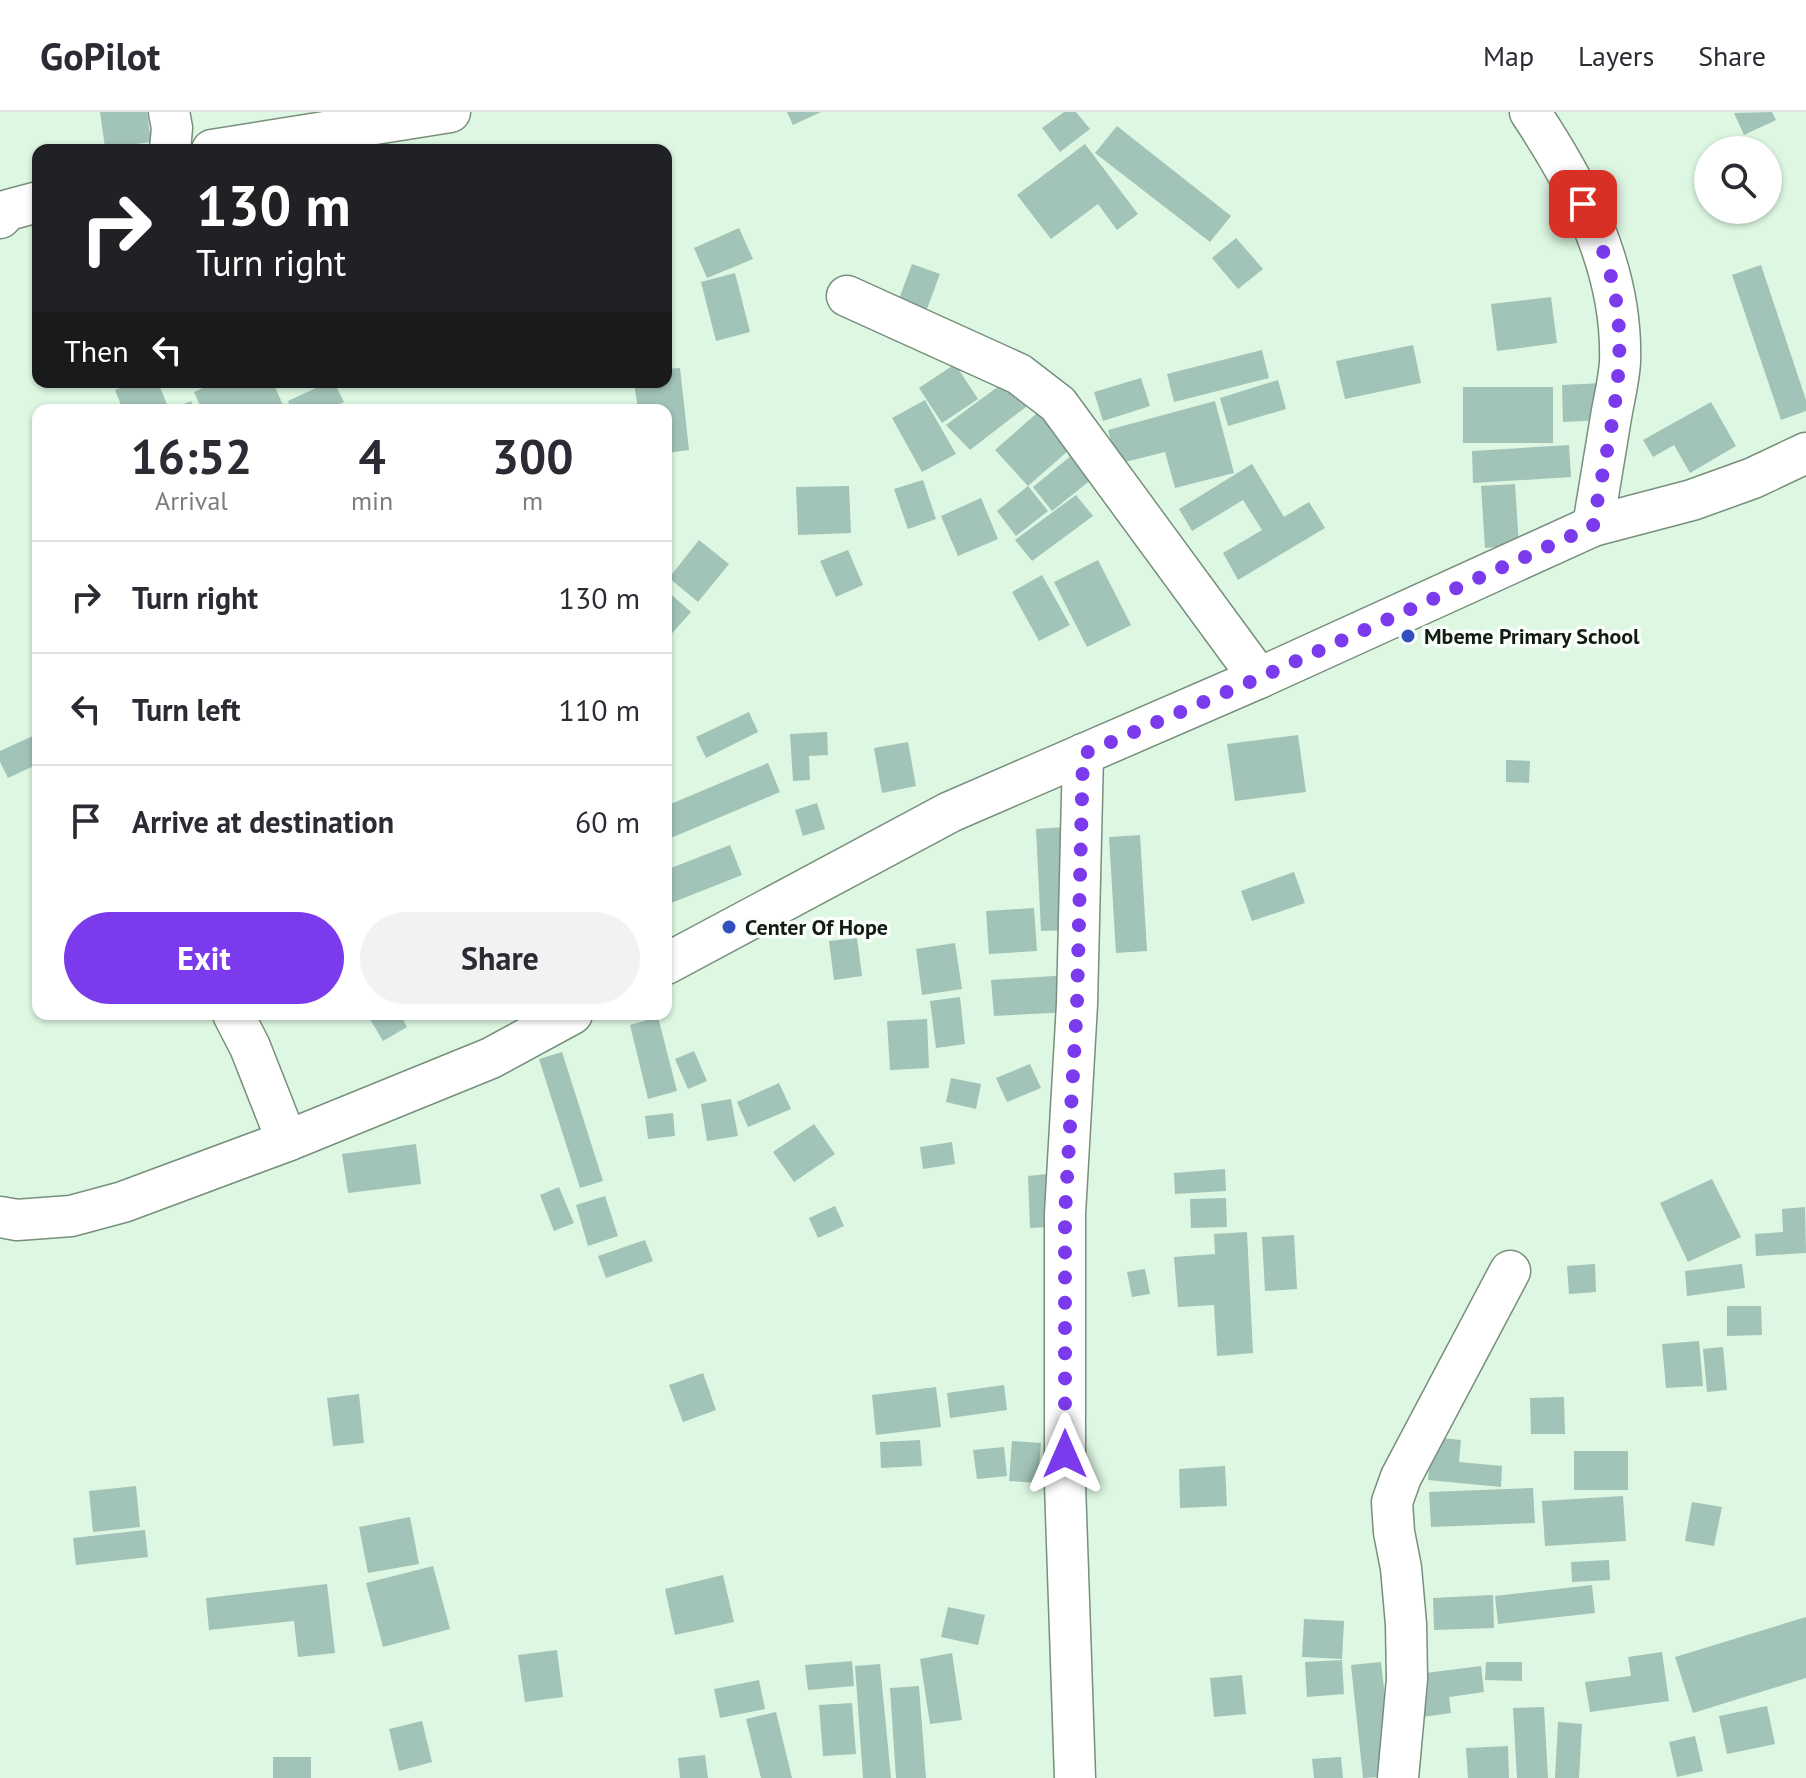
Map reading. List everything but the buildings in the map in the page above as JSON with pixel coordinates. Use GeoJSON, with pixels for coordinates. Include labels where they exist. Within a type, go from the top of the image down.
{"type":"FeatureCollection","features":[{"type":"Feature","properties":{"kind":"street"},"geometry":{"type":"LineString","coordinates":[[169,112],[171,144]]}},
{"type":"Feature","properties":{"kind":"street"},"geometry":{"type":"LineString","coordinates":[[250,144],[450,112]]}},
{"type":"Feature","properties":{"kind":"street"},"geometry":{"type":"LineString","coordinates":[[1530,112],[1560,157],[1595,228],[1609,268],[1618,315],[1620,364],[1593,526]]}},
{"type":"Feature","properties":{"kind":"street"},"geometry":{"type":"LineString","coordinates":[[0,218],[8,210],[32,204]]}},
{"type":"Feature","properties":{"kind":"street"},"geometry":{"type":"LineString","coordinates":[[847,296],[1019,374],[1058,404],[1259,678]]}},
{"type":"Feature","properties":{"kind":"street"},"geometry":{"type":"LineString","coordinates":[[672,961],[950,812],[1259,678],[1593,526],[1692,500],[1753,478],[1806,453]]}},
{"type":"Feature","properties":{"kind":"street"},"geometry":{"type":"LineString","coordinates":[[1075,1778],[1065,1484],[1065,1214],[1077,1004],[1083,754]]}},
{"type":"Feature","properties":{"kind":"street"},"geometry":{"type":"LineString","coordinates":[[236,1020],[287,1141]]}},
{"type":"Feature","properties":{"kind":"street"},"geometry":{"type":"LineString","coordinates":[[0,1217],[17,1220],[71,1216],[123,1202],[287,1141],[491,1058],[561,1020]]}},
{"type":"Feature","properties":{"kind":"street"},"geometry":{"type":"LineString","coordinates":[[1398,1778],[1407,1679],[1406,1624],[1392,1502],[1401,1477],[1510,1271]]}},
{"type":"Feature","properties":{"kind":"place","name":"Mbeme Primary School"},"geometry":{"type":"Point","coordinates":[1408,636]}},
{"type":"Feature","properties":{"kind":"place","name":"Center Of Hope"},"geometry":{"type":"Point","coordinates":[729,927]}},
{"type":"Feature","properties":{"kind":"route"},"geometry":{"type":"LineString","coordinates":[[1065,1454],[1065,1214],[1077,1004],[1083,754],[1259,678],[1593,526],[1620,364],[1618,315],[1609,268],[1583,204]]}}]}
